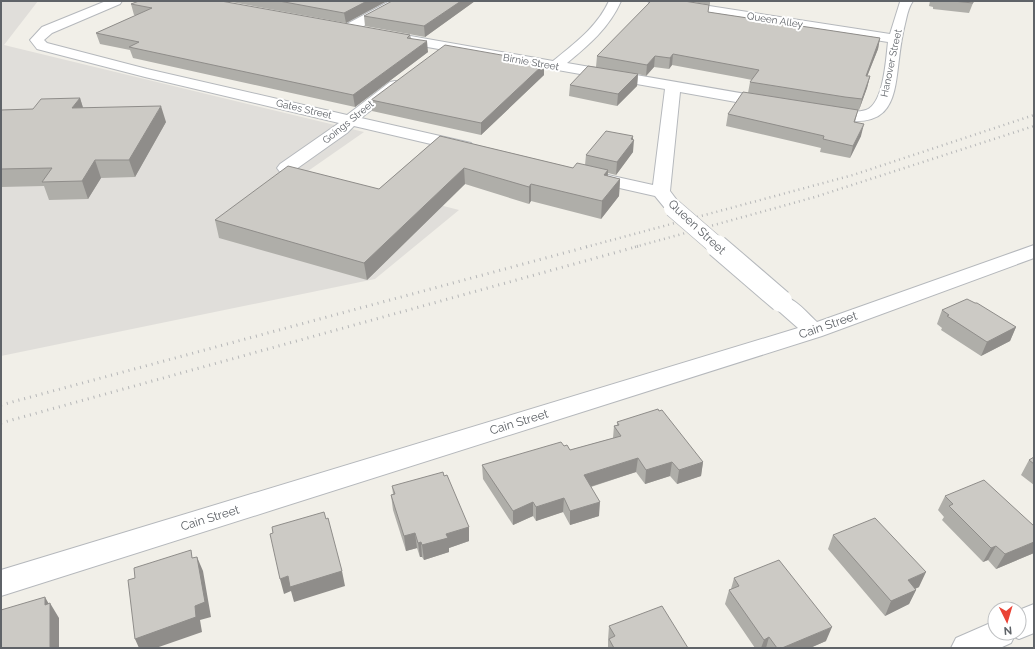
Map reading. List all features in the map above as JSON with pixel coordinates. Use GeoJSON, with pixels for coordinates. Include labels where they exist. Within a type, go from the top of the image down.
{"type":"FeatureCollection","features":[{"type":"Feature","properties":{"kind":"street","name":"Gates Street"},"geometry":{"type":"LineString","coordinates":[[116,1],[47,30],[36,40],[42,46],[145,73],[483,151]]}},
{"type":"Feature","properties":{"kind":"street"},"geometry":{"type":"LineString","coordinates":[[348,28],[399,1]]}},
{"type":"Feature","properties":{"kind":"street"},"geometry":{"type":"LineString","coordinates":[[556,66],[603,24],[612,10],[615,1]]}},
{"type":"Feature","properties":{"kind":"street","name":"Queen Alley"},"geometry":{"type":"LineString","coordinates":[[654,1],[895,39]]}},
{"type":"Feature","properties":{"kind":"street","name":"Hanover Street"},"geometry":{"type":"LineString","coordinates":[[813,111],[841,115],[864,115],[876,112],[884,100],[891,73],[895,39],[904,5],[907,1]]}},
{"type":"Feature","properties":{"kind":"street"},"geometry":{"type":"LineString","coordinates":[[333,26],[371,33]]}},
{"type":"Feature","properties":{"kind":"street","name":"Birnie Street"},"geometry":{"type":"LineString","coordinates":[[386,36],[782,105]]}},
{"type":"Feature","properties":{"kind":"street"},"geometry":{"type":"LineString","coordinates":[[429,60],[446,47]]}},
{"type":"Feature","properties":{"kind":"street","name":"Goings Street"},"geometry":{"type":"LineString","coordinates":[[286,168],[341,130],[357,114],[405,78]]}},
{"type":"Feature","properties":{"kind":"street","name":"Queen Street"},"geometry":{"type":"LineString","coordinates":[[673,86],[667,200],[814,331]]}},
{"type":"Feature","properties":{"kind":"street"},"geometry":{"type":"LineString","coordinates":[[576,172],[667,200]]}},
{"type":"Feature","properties":{"kind":"street","name":"Cain Street"},"geometry":{"type":"LineString","coordinates":[[1,583],[814,331],[1034,251]]}},
{"type":"Feature","properties":{"kind":"street"},"geometry":{"type":"LineString","coordinates":[[967,648],[987,639]]}},
{"type":"Feature","properties":{"kind":"shaded area"},"geometry":{"type":"Polygon","coordinates":[[[1,1],[38,1],[4,45],[364,132],[308,171],[459,210],[375,279],[1,356],[1,1]]]}},
{"type":"Feature","properties":{"kind":"building"},"geometry":{"type":"Polygon","coordinates":[[[139,1],[221,1],[410,35],[407,38],[427,41],[353,95],[129,47],[139,42],[96,33],[152,8],[131,4],[139,1]]]}},
{"type":"Feature","properties":{"kind":"building"},"geometry":{"type":"Polygon","coordinates":[[[279,1],[367,1],[344,13],[279,1]]]}},
{"type":"Feature","properties":{"kind":"building"},"geometry":{"type":"Polygon","coordinates":[[[392,1],[461,1],[424,26],[364,16],[392,1]]]}},
{"type":"Feature","properties":{"kind":"building"},"geometry":{"type":"Polygon","coordinates":[[[651,1],[684,1],[709,5],[708,12],[880,38],[866,76],[870,76],[862,99],[750,82],[759,70],[673,54],[670,58],[655,56],[647,65],[597,56],[651,1]]]}},
{"type":"Feature","properties":{"kind":"building"},"geometry":{"type":"Polygon","coordinates":[[[953,1],[973,1],[973,3],[953,1]]]}},
{"type":"Feature","properties":{"kind":"building"},"geometry":{"type":"Polygon","coordinates":[[[445,45],[507,56],[505,58],[544,64],[481,123],[371,100],[445,45]]]}},
{"type":"Feature","properties":{"kind":"building"},"geometry":{"type":"Polygon","coordinates":[[[588,66],[638,74],[618,94],[570,85],[588,66]]]}},
{"type":"Feature","properties":{"kind":"building"},"geometry":{"type":"Polygon","coordinates":[[[743,92],[858,110],[854,122],[864,124],[853,146],[823,139],[824,136],[728,114],[743,92]]]}},
{"type":"Feature","properties":{"kind":"building"},"geometry":{"type":"Polygon","coordinates":[[[80,98],[72,108],[161,106],[129,160],[95,160],[82,181],[42,182],[52,168],[1,169],[1,110],[33,109],[41,99],[80,98]]]}},
{"type":"Feature","properties":{"kind":"building"},"geometry":{"type":"Polygon","coordinates":[[[606,131],[633,136],[631,139],[634,140],[617,162],[586,155],[606,131]]]}},
{"type":"Feature","properties":{"kind":"building"},"geometry":{"type":"Polygon","coordinates":[[[440,136],[573,168],[577,163],[608,170],[604,175],[620,179],[602,201],[531,184],[529,187],[464,168],[364,263],[215,220],[288,166],[379,189],[440,136]]]}},
{"type":"Feature","properties":{"kind":"building"},"geometry":{"type":"Polygon","coordinates":[[[967,299],[977,303],[1016,327],[987,342],[947,316],[949,315],[942,310],[967,299]]]}},
{"type":"Feature","properties":{"kind":"building"},"geometry":{"type":"Polygon","coordinates":[[[658,409],[659,411],[662,410],[703,462],[679,470],[672,462],[646,470],[638,458],[584,475],[600,502],[570,511],[564,498],[536,507],[533,502],[513,511],[482,465],[561,442],[564,446],[567,445],[570,450],[621,436],[614,426],[619,425],[617,422],[658,409]]]}},
{"type":"Feature","properties":{"kind":"building"},"geometry":{"type":"Polygon","coordinates":[[[1034,457],[1034,464],[1029,460],[1034,457]]]}},
{"type":"Feature","properties":{"kind":"building"},"geometry":{"type":"Polygon","coordinates":[[[443,472],[444,476],[447,475],[469,527],[446,534],[448,538],[422,545],[421,542],[418,543],[415,533],[404,536],[391,495],[395,494],[392,486],[443,472]]]}},
{"type":"Feature","properties":{"kind":"building"},"geometry":{"type":"Polygon","coordinates":[[[984,480],[1034,526],[1034,542],[1005,554],[996,546],[991,548],[949,506],[953,504],[945,496],[984,480]]]}},
{"type":"Feature","properties":{"kind":"building"},"geometry":{"type":"Polygon","coordinates":[[[324,512],[326,519],[328,518],[342,571],[290,587],[288,576],[280,579],[270,534],[273,533],[272,527],[324,512]]]}},
{"type":"Feature","properties":{"kind":"building"},"geometry":{"type":"Polygon","coordinates":[[[875,518],[926,572],[908,580],[916,590],[891,601],[833,535],[875,518]]]}},
{"type":"Feature","properties":{"kind":"building"},"geometry":{"type":"Polygon","coordinates":[[[191,550],[192,558],[197,557],[205,602],[195,606],[196,617],[135,639],[128,580],[135,578],[134,568],[191,550]]]}},
{"type":"Feature","properties":{"kind":"building"},"geometry":{"type":"Polygon","coordinates":[[[779,560],[832,627],[782,648],[777,648],[769,637],[764,640],[729,590],[739,586],[734,578],[779,560]]]}},
{"type":"Feature","properties":{"kind":"building"},"geometry":{"type":"Polygon","coordinates":[[[45,597],[45,605],[50,603],[50,648],[1,648],[1,610],[45,597]]]}},
{"type":"Feature","properties":{"kind":"building"},"geometry":{"type":"Polygon","coordinates":[[[662,606],[688,648],[614,648],[609,639],[615,636],[609,626],[662,606]]]}},
{"type":"Feature","properties":{"kind":"railway"},"geometry":{"type":"LineString","coordinates":[[586,247],[853,175],[1034,115]]}},
{"type":"Feature","properties":{"kind":"railway"},"geometry":{"type":"LineString","coordinates":[[635,247],[815,197],[1034,126]]}},
{"type":"Feature","properties":{"kind":"railway"},"geometry":{"type":"LineString","coordinates":[[1,405],[590,246]]}},
{"type":"Feature","properties":{"kind":"railway"},"geometry":{"type":"LineString","coordinates":[[1,423],[639,246]]}}]}
